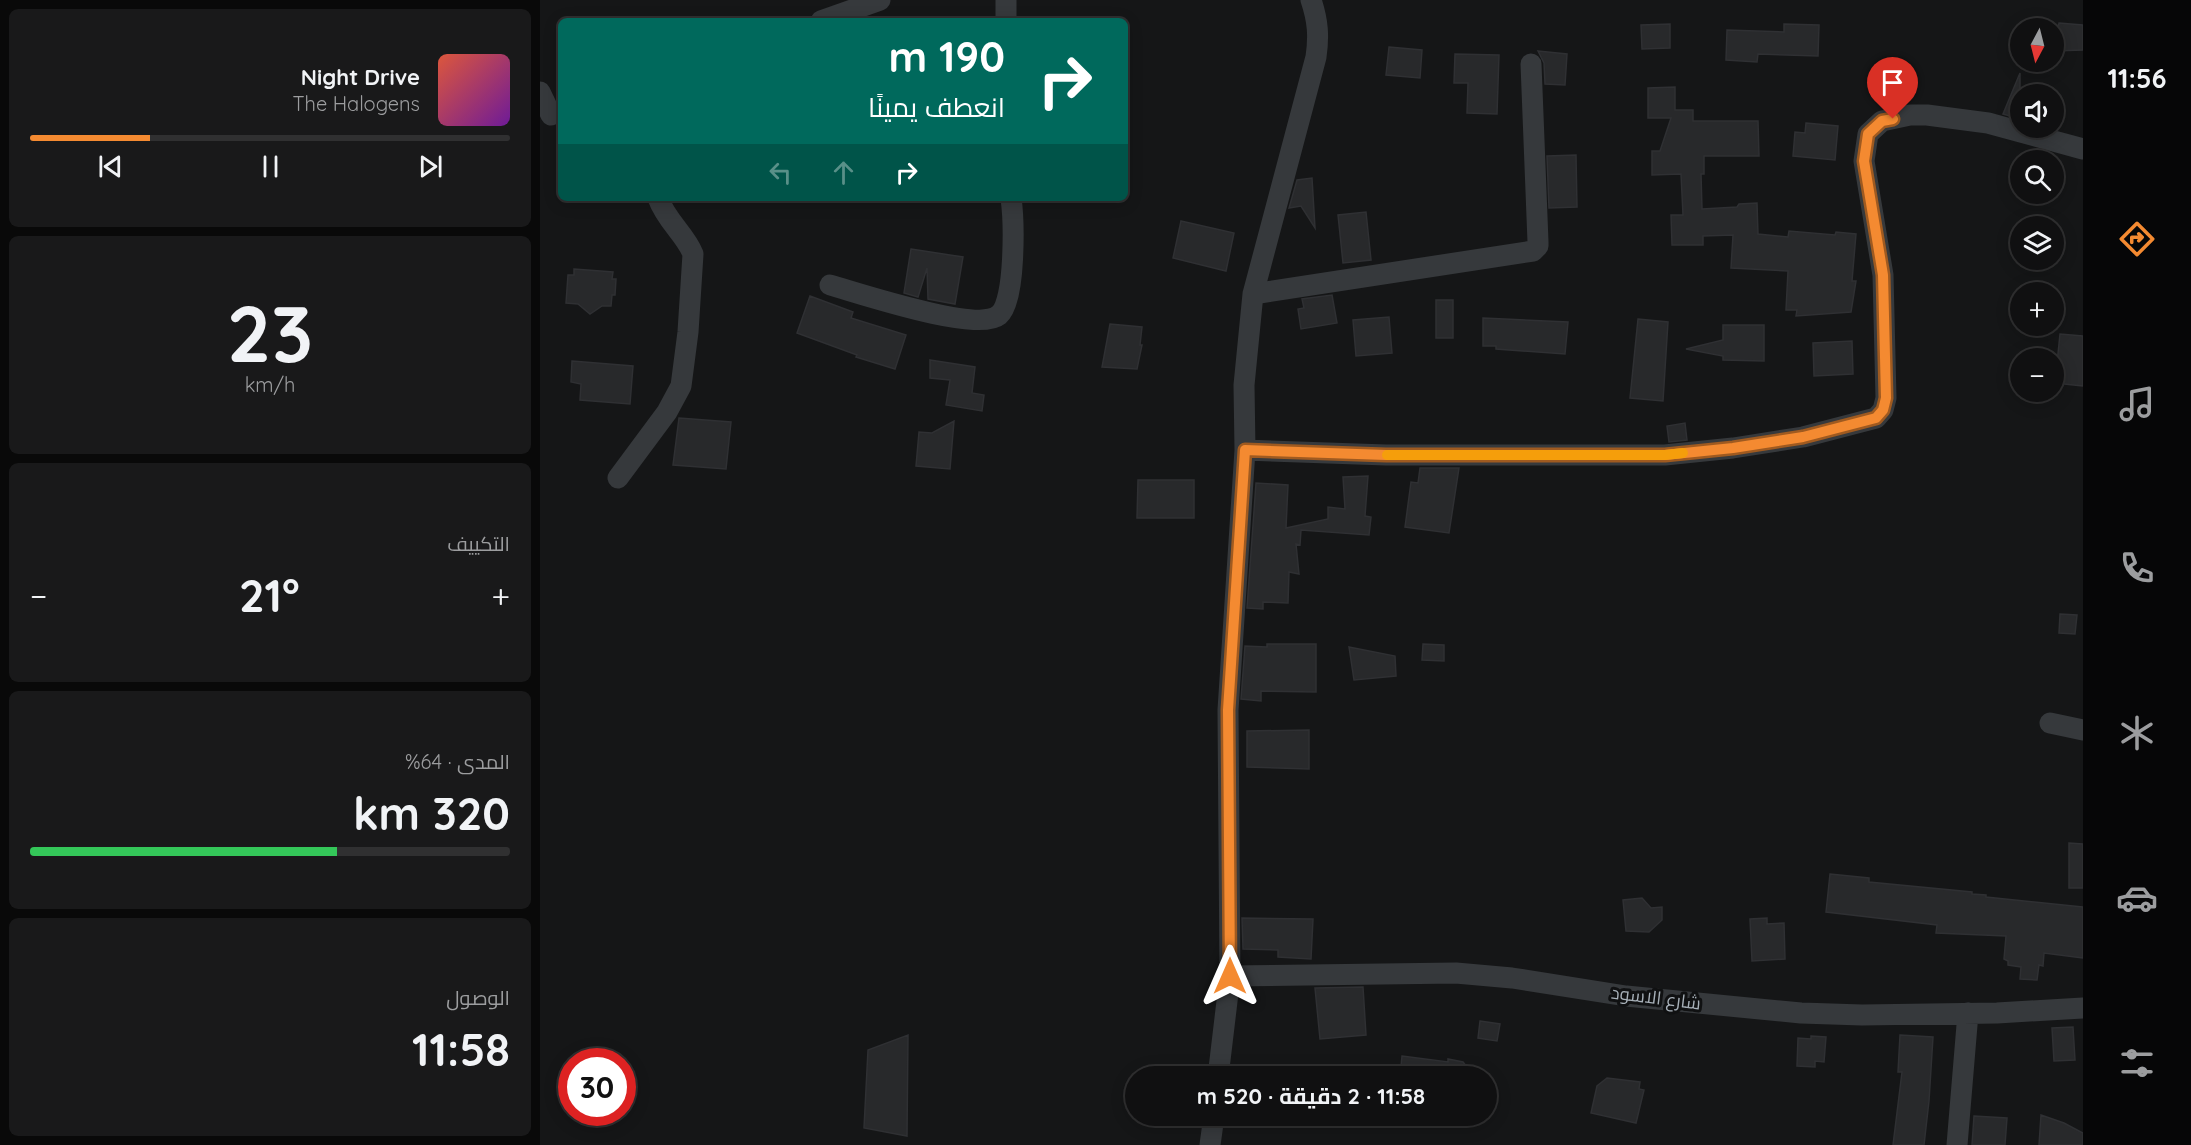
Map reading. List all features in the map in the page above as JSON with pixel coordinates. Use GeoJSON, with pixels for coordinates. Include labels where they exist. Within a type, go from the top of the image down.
{"type":"FeatureCollection","features":[{"type":"Feature","properties":{"kind":"street"},"geometry":{"type":"LineString","coordinates":[[829,18],[880,0]]}},
{"type":"Feature","properties":{"kind":"street"},"geometry":{"type":"LineString","coordinates":[[1006,0],[1006,18]]}},
{"type":"Feature","properties":{"kind":"street"},"geometry":{"type":"LineString","coordinates":[[1219,1066],[1230,976],[1228,710],[1245,450],[1244,385],[1249,321],[1253,294],[1316,57],[1319,40],[1318,22],[1311,0]]}},
{"type":"Feature","properties":{"kind":"street"},"geometry":{"type":"LineString","coordinates":[[1253,294],[1533,251],[1538,246],[1538,242],[1531,64]]}},
{"type":"Feature","properties":{"kind":"street"},"geometry":{"type":"LineString","coordinates":[[540,92],[551,115]]}},
{"type":"Feature","properties":{"kind":"street"},"geometry":{"type":"LineString","coordinates":[[1245,450],[1386,455],[1665,455],[1733,448],[1803,437],[1876,418],[1883,410],[1886,398],[1883,275],[1864,161],[1868,134],[1882,121],[1910,115],[1927,115],[1988,123],[2083,149]]}},
{"type":"Feature","properties":{"kind":"street"},"geometry":{"type":"LineString","coordinates":[[618,478],[667,412],[681,386],[688,332],[693,254],[663,211],[659,201]]}},
{"type":"Feature","properties":{"kind":"street"},"geometry":{"type":"LineString","coordinates":[[830,285],[953,318],[979,321],[994,318],[1002,312],[1010,280],[1014,244],[1011,201]]}},
{"type":"Feature","properties":{"kind":"street"},"geometry":{"type":"LineString","coordinates":[[2050,723],[2083,730]]}},
{"type":"Feature","properties":{"kind":"street","name":"شارع الاسود"},"geometry":{"type":"LineString","coordinates":[[1230,976],[1456,973],[1512,978],[1626,996],[1801,1013],[1862,1015],[1997,1013],[2083,1008]]}},
{"type":"Feature","properties":{"kind":"street"},"geometry":{"type":"LineString","coordinates":[[1957,1145],[1968,1013]]}},
{"type":"Feature","properties":{"kind":"street"},"geometry":{"type":"LineString","coordinates":[[1210,1145],[1213,1126]]}},
{"type":"Feature","properties":{"kind":"building"},"geometry":{"type":"Polygon","coordinates":[[[2064,23],[2083,25],[2083,50],[2064,51],[2064,23]]]}},
{"type":"Feature","properties":{"kind":"building"},"geometry":{"type":"Polygon","coordinates":[[[1670,24],[1670,48],[1642,49],[1641,25],[1670,24]]]}},
{"type":"Feature","properties":{"kind":"building"},"geometry":{"type":"Polygon","coordinates":[[[1784,24],[1819,25],[1818,56],[1758,54],[1757,62],[1726,60],[1727,30],[1784,32],[1784,24]]]}},
{"type":"Feature","properties":{"kind":"building"},"geometry":{"type":"Polygon","coordinates":[[[1389,47],[1422,50],[1420,78],[1386,75],[1389,47]]]}},
{"type":"Feature","properties":{"kind":"building"},"geometry":{"type":"Polygon","coordinates":[[[1538,51],[1567,54],[1565,85],[1545,84],[1544,63],[1538,51]]]}},
{"type":"Feature","properties":{"kind":"building"},"geometry":{"type":"Polygon","coordinates":[[[1455,54],[1499,55],[1497,114],[1467,113],[1468,83],[1454,83],[1455,54]]]}},
{"type":"Feature","properties":{"kind":"building"},"geometry":{"type":"Polygon","coordinates":[[[2020,73],[2020,84],[2015,84],[2020,73]]]}},
{"type":"Feature","properties":{"kind":"building"},"geometry":{"type":"Polygon","coordinates":[[[1675,87],[1675,110],[1693,110],[1693,121],[1758,121],[1759,156],[1704,156],[1704,174],[1701,174],[1702,209],[1737,207],[1739,204],[1757,203],[1758,234],[1788,237],[1789,231],[1835,235],[1836,232],[1856,234],[1852,281],[1856,281],[1851,312],[1796,316],[1797,310],[1786,310],[1788,271],[1731,268],[1733,235],[1703,236],[1703,245],[1672,245],[1671,215],[1683,215],[1681,174],[1652,175],[1652,151],[1660,151],[1671,118],[1648,118],[1648,88],[1675,87]]]}},
{"type":"Feature","properties":{"kind":"building"},"geometry":{"type":"Polygon","coordinates":[[[2010,97],[2010,116],[2003,114],[2010,97]]]}},
{"type":"Feature","properties":{"kind":"building"},"geometry":{"type":"Polygon","coordinates":[[[1806,123],[1838,126],[1835,160],[1793,156],[1795,132],[1805,133],[1806,123]]]}},
{"type":"Feature","properties":{"kind":"building"},"geometry":{"type":"Polygon","coordinates":[[[1576,155],[1577,207],[1549,208],[1547,156],[1576,155]]]}},
{"type":"Feature","properties":{"kind":"building"},"geometry":{"type":"Polygon","coordinates":[[[1312,178],[1315,228],[1301,206],[1289,208],[1297,180],[1312,178]]]}},
{"type":"Feature","properties":{"kind":"building"},"geometry":{"type":"Polygon","coordinates":[[[1366,212],[1371,260],[1343,263],[1338,215],[1366,212]]]}},
{"type":"Feature","properties":{"kind":"building"},"geometry":{"type":"Polygon","coordinates":[[[1181,221],[1234,233],[1226,271],[1173,258],[1181,221]]]}},
{"type":"Feature","properties":{"kind":"building"},"geometry":{"type":"Polygon","coordinates":[[[911,249],[963,257],[955,304],[928,299],[927,268],[918,297],[904,293],[911,249]]]}},
{"type":"Feature","properties":{"kind":"building"},"geometry":{"type":"Polygon","coordinates":[[[574,269],[613,272],[612,279],[616,279],[615,295],[612,295],[611,306],[602,306],[590,314],[578,304],[566,303],[568,275],[574,275],[574,269]]]}},
{"type":"Feature","properties":{"kind":"building"},"geometry":{"type":"Polygon","coordinates":[[[1332,295],[1337,323],[1301,329],[1298,309],[1304,308],[1302,299],[1332,295]]]}},
{"type":"Feature","properties":{"kind":"building"},"geometry":{"type":"Polygon","coordinates":[[[810,296],[853,312],[851,318],[906,335],[895,369],[856,357],[857,355],[797,333],[810,296]]]}},
{"type":"Feature","properties":{"kind":"building"},"geometry":{"type":"Polygon","coordinates":[[[1436,300],[1453,300],[1453,338],[1436,338],[1436,300]]]}},
{"type":"Feature","properties":{"kind":"building"},"geometry":{"type":"Polygon","coordinates":[[[1389,317],[1392,353],[1356,356],[1353,320],[1389,317]]]}},
{"type":"Feature","properties":{"kind":"building"},"geometry":{"type":"Polygon","coordinates":[[[1483,318],[1568,322],[1565,354],[1483,346],[1483,318]]]}},
{"type":"Feature","properties":{"kind":"building"},"geometry":{"type":"Polygon","coordinates":[[[1638,319],[1668,322],[1663,401],[1630,398],[1638,319]]]}},
{"type":"Feature","properties":{"kind":"building"},"geometry":{"type":"Polygon","coordinates":[[[1110,324],[1142,327],[1140,345],[1142,345],[1137,369],[1102,367],[1110,324]]]}},
{"type":"Feature","properties":{"kind":"building"},"geometry":{"type":"Polygon","coordinates":[[[1723,325],[1764,325],[1764,361],[1723,360],[1723,356],[1686,349],[1723,340],[1723,325]]]}},
{"type":"Feature","properties":{"kind":"building"},"geometry":{"type":"Polygon","coordinates":[[[2060,336],[2083,336],[2083,386],[2064,384],[2064,348],[2059,348],[2060,336]]]}},
{"type":"Feature","properties":{"kind":"building"},"geometry":{"type":"Polygon","coordinates":[[[1852,341],[1853,374],[1814,376],[1813,343],[1852,341]]]}},
{"type":"Feature","properties":{"kind":"building"},"geometry":{"type":"Polygon","coordinates":[[[930,360],[975,367],[972,393],[984,395],[982,411],[946,405],[950,380],[930,378],[930,360]]]}},
{"type":"Feature","properties":{"kind":"building"},"geometry":{"type":"Polygon","coordinates":[[[572,361],[633,366],[630,404],[580,400],[581,384],[571,382],[572,361]]]}},
{"type":"Feature","properties":{"kind":"building"},"geometry":{"type":"Polygon","coordinates":[[[679,418],[731,422],[726,469],[673,465],[679,418]]]}},
{"type":"Feature","properties":{"kind":"building"},"geometry":{"type":"Polygon","coordinates":[[[954,421],[950,469],[916,466],[919,432],[932,433],[954,421]]]}},
{"type":"Feature","properties":{"kind":"building"},"geometry":{"type":"Polygon","coordinates":[[[1685,423],[1687,440],[1669,442],[1667,426],[1685,423]]]}},
{"type":"Feature","properties":{"kind":"building"},"geometry":{"type":"Polygon","coordinates":[[[1420,468],[1459,468],[1449,533],[1405,527],[1411,482],[1418,483],[1420,468]]]}},
{"type":"Feature","properties":{"kind":"building"},"geometry":{"type":"Polygon","coordinates":[[[1368,476],[1365,516],[1371,517],[1369,535],[1301,530],[1300,545],[1296,544],[1299,574],[1289,572],[1288,603],[1263,602],[1263,609],[1247,608],[1256,483],[1288,485],[1286,528],[1328,519],[1328,507],[1345,509],[1343,477],[1368,476]]]}},
{"type":"Feature","properties":{"kind":"building"},"geometry":{"type":"Polygon","coordinates":[[[1138,480],[1194,480],[1194,518],[1137,518],[1138,480]]]}},
{"type":"Feature","properties":{"kind":"building"},"geometry":{"type":"Polygon","coordinates":[[[2060,614],[2077,615],[2075,634],[2059,633],[2060,614]]]}},
{"type":"Feature","properties":{"kind":"building"},"geometry":{"type":"Polygon","coordinates":[[[1267,644],[1316,644],[1316,692],[1261,691],[1261,701],[1241,699],[1245,646],[1267,647],[1267,644]]]}},
{"type":"Feature","properties":{"kind":"building"},"geometry":{"type":"Polygon","coordinates":[[[1423,644],[1444,645],[1444,661],[1422,660],[1423,644]]]}},
{"type":"Feature","properties":{"kind":"building"},"geometry":{"type":"Polygon","coordinates":[[[1349,647],[1395,656],[1396,676],[1354,680],[1349,647]]]}},
{"type":"Feature","properties":{"kind":"building"},"geometry":{"type":"Polygon","coordinates":[[[1309,730],[1309,769],[1247,767],[1247,731],[1309,730]]]}},
{"type":"Feature","properties":{"kind":"building"},"geometry":{"type":"Polygon","coordinates":[[[2069,843],[2083,844],[2083,888],[2069,888],[2069,843]]]}},
{"type":"Feature","properties":{"kind":"building"},"geometry":{"type":"Polygon","coordinates":[[[1830,874],[1869,878],[1869,882],[1972,892],[1972,894],[1986,895],[1986,897],[2083,907],[2083,958],[2044,953],[2043,966],[2039,965],[2037,980],[2020,979],[2021,967],[2008,965],[2008,961],[2004,959],[2006,936],[1936,933],[1937,925],[1826,912],[1830,874]]]}},
{"type":"Feature","properties":{"kind":"building"},"geometry":{"type":"Polygon","coordinates":[[[1642,898],[1651,908],[1662,907],[1662,920],[1649,932],[1626,931],[1623,900],[1642,898]]]}},
{"type":"Feature","properties":{"kind":"building"},"geometry":{"type":"Polygon","coordinates":[[[1242,918],[1313,919],[1311,959],[1278,957],[1278,950],[1243,949],[1242,918]]]}},
{"type":"Feature","properties":{"kind":"building"},"geometry":{"type":"Polygon","coordinates":[[[1767,918],[1767,924],[1784,923],[1785,959],[1752,961],[1750,919],[1767,918]]]}},
{"type":"Feature","properties":{"kind":"building"},"geometry":{"type":"Polygon","coordinates":[[[1363,987],[1366,1035],[1320,1039],[1315,988],[1363,987]]]}},
{"type":"Feature","properties":{"kind":"building"},"geometry":{"type":"Polygon","coordinates":[[[1480,1021],[1500,1024],[1497,1041],[1478,1038],[1480,1021]]]}},
{"type":"Feature","properties":{"kind":"building"},"geometry":{"type":"Polygon","coordinates":[[[2073,1027],[2075,1060],[2054,1061],[2052,1028],[2073,1027]]]}},
{"type":"Feature","properties":{"kind":"building"},"geometry":{"type":"Polygon","coordinates":[[[908,1035],[907,1136],[864,1128],[868,1050],[908,1035]]]}},
{"type":"Feature","properties":{"kind":"building"},"geometry":{"type":"Polygon","coordinates":[[[1900,1035],[1933,1037],[1924,1145],[1893,1145],[1902,1072],[1898,1072],[1900,1035]]]}},
{"type":"Feature","properties":{"kind":"building"},"geometry":{"type":"Polygon","coordinates":[[[1811,1036],[1826,1037],[1824,1062],[1815,1061],[1815,1067],[1797,1066],[1798,1038],[1811,1039],[1811,1036]]]}},
{"type":"Feature","properties":{"kind":"building"},"geometry":{"type":"Polygon","coordinates":[[[1402,1056],[1448,1062],[1448,1059],[1463,1062],[1466,1066],[1401,1066],[1402,1056]]]}},
{"type":"Feature","properties":{"kind":"building"},"geometry":{"type":"Polygon","coordinates":[[[1607,1078],[1640,1082],[1639,1089],[1644,1090],[1636,1123],[1591,1113],[1597,1086],[1607,1078]]]}},
{"type":"Feature","properties":{"kind":"building"},"geometry":{"type":"Polygon","coordinates":[[[2041,1115],[2083,1133],[2083,1145],[2039,1145],[2041,1115]]]}},
{"type":"Feature","properties":{"kind":"building"},"geometry":{"type":"Polygon","coordinates":[[[1974,1116],[2007,1118],[2005,1145],[1972,1145],[1974,1116]]]}},
{"type":"Feature","properties":{"kind":"slow traffic"},"geometry":{"type":"LineString","coordinates":[[1387,455],[1665,455],[1683,453]]}},
{"type":"Feature","properties":{"kind":"route"},"geometry":{"type":"LineString","coordinates":[[1230,976],[1228,710],[1245,450],[1386,455],[1665,455],[1733,448],[1803,437],[1876,418],[1883,410],[1886,398],[1883,275],[1871,199],[1865,179],[1864,161],[1868,134],[1882,121],[1893,119]]}}]}
